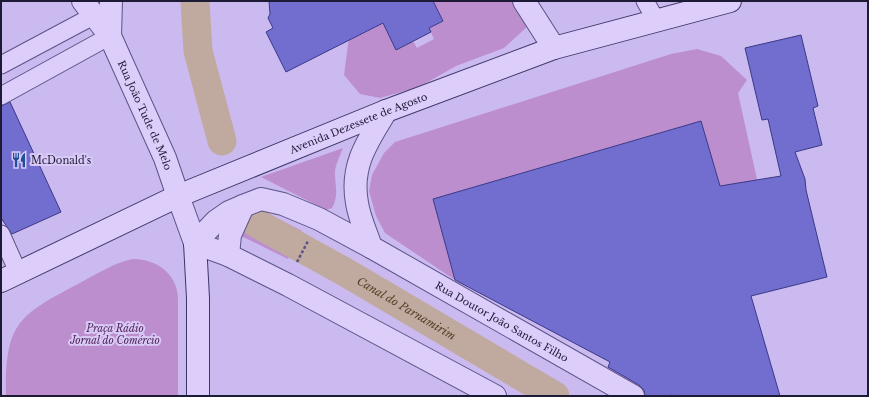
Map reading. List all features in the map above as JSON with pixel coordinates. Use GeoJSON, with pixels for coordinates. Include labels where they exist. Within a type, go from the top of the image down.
{"type":"FeatureCollection","features":[{"type":"Feature","properties":{"kind":"street"},"geometry":{"type":"LineString","coordinates":[[110,36],[111,1]]}},
{"type":"Feature","properties":{"kind":"street"},"geometry":{"type":"LineString","coordinates":[[524,1],[554,48]]}},
{"type":"Feature","properties":{"kind":"street","name":"Avenida Dezessete de Agosto"},"geometry":{"type":"LineString","coordinates":[[9,276],[178,196],[386,111],[554,48],[730,1]]}},
{"type":"Feature","properties":{"kind":"street"},"geometry":{"type":"LineString","coordinates":[[88,8],[110,36]]}},
{"type":"Feature","properties":{"kind":"street","name":"Rua João Tude de Melo"},"geometry":{"type":"LineString","coordinates":[[110,36],[165,158],[178,196]]}},
{"type":"Feature","properties":{"kind":"street"},"geometry":{"type":"LineString","coordinates":[[371,247],[356,202],[356,172],[364,146],[386,111]]}},
{"type":"Feature","properties":{"kind":"street"},"geometry":{"type":"LineString","coordinates":[[178,196],[195,243],[198,298],[198,396]]}},
{"type":"Feature","properties":{"kind":"street","name":"Rua Doutor João Santos Filho"},"geometry":{"type":"LineString","coordinates":[[195,243],[216,221],[243,206],[261,199],[283,204],[320,219],[633,396]]}},
{"type":"Feature","properties":{"kind":"street"},"geometry":{"type":"LineString","coordinates":[[228,255],[230,235],[243,206]]}},
{"type":"Feature","properties":{"kind":"street"},"geometry":{"type":"LineString","coordinates":[[195,243],[228,255],[348,316],[495,396]]}},
{"type":"Feature","properties":{"kind":"lane"},"geometry":{"type":"LineString","coordinates":[[645,1],[656,20]]}},
{"type":"Feature","properties":{"kind":"lane"},"geometry":{"type":"LineString","coordinates":[[1,65],[88,8]]}},
{"type":"Feature","properties":{"kind":"lane"},"geometry":{"type":"LineString","coordinates":[[1,96],[110,36]]}},
{"type":"Feature","properties":{"kind":"lane"},"geometry":{"type":"LineString","coordinates":[[1,234],[9,276]]}},
{"type":"Feature","properties":{"kind":"path"},"geometry":{"type":"LineString","coordinates":[[295,267],[311,235]]}},
{"type":"Feature","properties":{"kind":"green space"},"geometry":{"type":"Polygon","coordinates":[[[433,1],[519,1],[530,18],[526,28],[504,48],[456,66],[419,87],[380,98],[360,94],[344,75],[349,37],[372,2],[396,49],[413,41],[417,48],[434,39],[429,28],[443,21],[433,1]]]}},
{"type":"Feature","properties":{"kind":"green space"},"geometry":{"type":"Polygon","coordinates":[[[697,49],[721,56],[747,80],[738,93],[760,193],[737,247],[701,121],[433,199],[455,280],[385,233],[376,216],[369,191],[372,175],[384,153],[395,142],[671,54],[697,49]]]}},
{"type":"Feature","properties":{"kind":"green space"},"geometry":{"type":"Polygon","coordinates":[[[343,148],[335,170],[336,195],[332,208],[326,210],[261,177],[343,148]]]}},
{"type":"Feature","properties":{"kind":"green space"},"geometry":{"type":"Polygon","coordinates":[[[254,210],[269,214],[302,231],[288,259],[241,236],[245,218],[254,210]]]}},
{"type":"Feature","properties":{"kind":"green space","name":"Praça Rádio Jornal do Comércio"},"geometry":{"type":"Polygon","coordinates":[[[133,259],[158,265],[170,275],[177,289],[178,396],[6,396],[6,372],[8,353],[12,337],[19,325],[28,315],[57,295],[111,266],[133,259]]]}},
{"type":"Feature","properties":{"kind":"building"},"geometry":{"type":"Polygon","coordinates":[[[269,1],[433,1],[443,21],[429,28],[431,32],[396,50],[383,23],[286,72],[266,32],[273,28],[268,18],[270,14],[269,1]]]}},
{"type":"Feature","properties":{"kind":"building"},"geometry":{"type":"Polygon","coordinates":[[[801,35],[818,106],[813,108],[822,145],[795,152],[805,179],[806,190],[827,277],[751,296],[780,396],[645,396],[644,390],[639,385],[608,367],[610,362],[455,280],[433,199],[701,121],[720,186],[781,176],[768,119],[762,120],[745,48],[801,35]]]}},
{"type":"Feature","properties":{"kind":"building","name":"McDonald's"},"geometry":{"type":"Polygon","coordinates":[[[10,102],[61,212],[12,234],[1,218],[1,106],[10,102]]]}},
{"type":"Feature","properties":{"kind":"waterway","name":"Canal do Parnamirim"},"geometry":{"type":"LineString","coordinates":[[195,1],[198,51],[222,141]]}},
{"type":"Feature","properties":{"kind":"waterway","name":"Canal do Parnamirim"},"geometry":{"type":"LineString","coordinates":[[256,223],[345,272],[555,396]]}},
{"type":"Feature","properties":{"kind":"place","name":"McDonald's"},"geometry":{"type":"Point","coordinates":[19,160]}}]}
